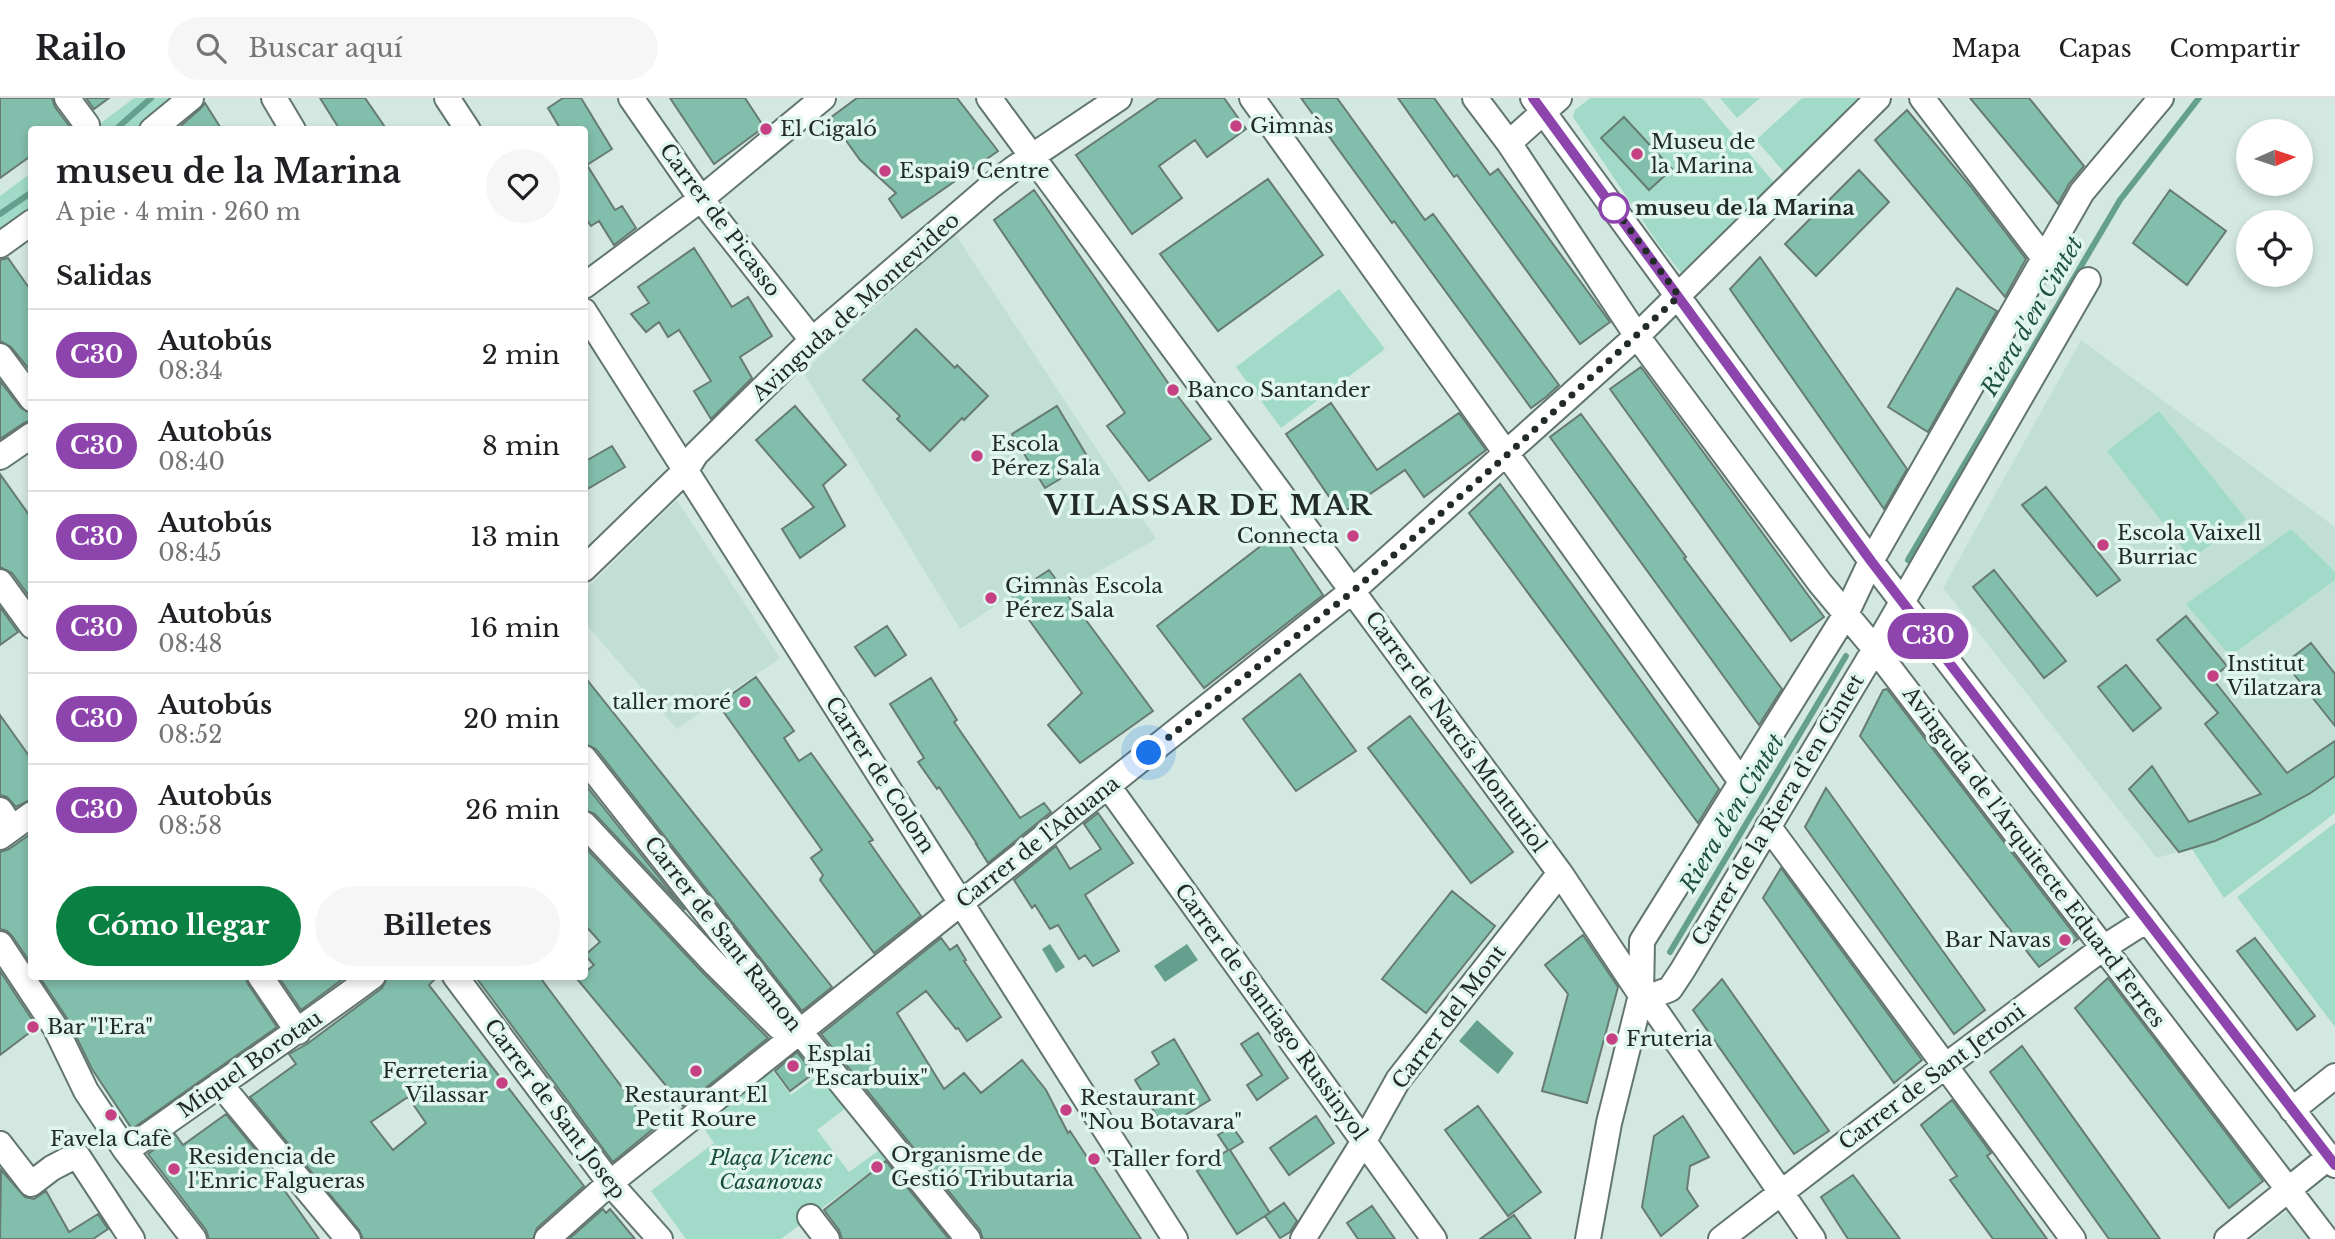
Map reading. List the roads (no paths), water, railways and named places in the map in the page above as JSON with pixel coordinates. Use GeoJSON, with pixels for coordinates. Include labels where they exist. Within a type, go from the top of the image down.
{"type":"FeatureCollection","features":[{"type":"Feature","properties":{"kind":"street"},"geometry":{"type":"LineString","coordinates":[[67,98],[87,125]]}},
{"type":"Feature","properties":{"kind":"street"},"geometry":{"type":"LineString","coordinates":[[163,126],[191,98]]}},
{"type":"Feature","properties":{"kind":"street"},"geometry":{"type":"LineString","coordinates":[[274,98],[291,126]]}},
{"type":"Feature","properties":{"kind":"street"},"geometry":{"type":"LineString","coordinates":[[447,98],[464,126]]}},
{"type":"Feature","properties":{"kind":"street","name":"Carrer de Picasso"},"geometry":{"type":"LineString","coordinates":[[631,98],[701,199],[812,340]]}},
{"type":"Feature","properties":{"kind":"street"},"geometry":{"type":"LineString","coordinates":[[588,283],[701,199],[823,98]]}},
{"type":"Feature","properties":{"kind":"street","name":"Carrer de Narcís Monturiol"},"geometry":{"type":"LineString","coordinates":[[989,98],[1560,873],[1813,1239]]}},
{"type":"Feature","properties":{"kind":"street","name":"Avinguda de Montevideo"},"geometry":{"type":"LineString","coordinates":[[588,565],[686,470],[696,454],[812,340],[991,187],[1119,98]]}},
{"type":"Feature","properties":{"kind":"street"},"geometry":{"type":"LineString","coordinates":[[1252,98],[1742,783]]}},
{"type":"Feature","properties":{"kind":"street","name":"Avinguda de l'Arquitecte Eduard Ferres"},"geometry":{"type":"LineString","coordinates":[[1475,98],[1509,143],[1637,336],[1820,583],[1875,649],[2326,1239]]}},
{"type":"Feature","properties":{"kind":"street","name":"Carrer de l'Aduana"},"geometry":{"type":"LineString","coordinates":[[547,1239],[610,1183],[1352,592],[1637,336],[1878,98]]}},
{"type":"Feature","properties":{"kind":"street"},"geometry":{"type":"LineString","coordinates":[[1922,98],[2044,258]]}},
{"type":"Feature","properties":{"kind":"street","name":"Carrer de la Riera d'en Cintet"},"geometry":{"type":"LineString","coordinates":[[1588,1239],[1609,1123],[1644,997],[1642,941],[1846,614],[1871,561],[2082,192],[2161,98]]}},
{"type":"Feature","properties":{"kind":"street"},"geometry":{"type":"LineString","coordinates":[[1509,143],[1545,102],[1679,296],[1871,561],[1907,594],[2147,920],[2332,1161],[2288,1190],[2227,1239]]}},
{"type":"Feature","properties":{"kind":"street"},"geometry":{"type":"LineString","coordinates":[[0,245],[28,225]]}},
{"type":"Feature","properties":{"kind":"street","name":"Carrer de la Riera d'en Cintet"},"geometry":{"type":"LineString","coordinates":[[1644,997],[1670,989],[1875,649],[2088,281]]}},
{"type":"Feature","properties":{"kind":"street","name":"Carrer de Colom"},"geometry":{"type":"LineString","coordinates":[[588,317],[1175,1239]]}},
{"type":"Feature","properties":{"kind":"street"},"geometry":{"type":"LineString","coordinates":[[0,356],[28,394]]}},
{"type":"Feature","properties":{"kind":"street"},"geometry":{"type":"LineString","coordinates":[[0,457],[28,438]]}},
{"type":"Feature","properties":{"kind":"street"},"geometry":{"type":"LineString","coordinates":[[0,582],[28,620]]}},
{"type":"Feature","properties":{"kind":"street","name":"Carrer de Sant Ramon"},"geometry":{"type":"LineString","coordinates":[[588,763],[800,1032],[968,1239]]}},
{"type":"Feature","properties":{"kind":"street","name":"Carrer de Santiago Russinyol"},"geometry":{"type":"LineString","coordinates":[[1108,786],[1434,1239]]}},
{"type":"Feature","properties":{"kind":"street"},"geometry":{"type":"LineString","coordinates":[[1768,827],[2073,1239]]}},
{"type":"Feature","properties":{"kind":"street"},"geometry":{"type":"LineString","coordinates":[[588,828],[743,992],[783,1030],[800,1032]]}},
{"type":"Feature","properties":{"kind":"street","name":"Carrer del Mont"},"geometry":{"type":"LineString","coordinates":[[1303,1239],[1364,1142],[1398,1080],[1560,873]]}},
{"type":"Feature","properties":{"kind":"street","name":"Carrer de Sant Jeroni"},"geometry":{"type":"LineString","coordinates":[[1721,1239],[1944,1067],[2103,948],[2147,920]]}},
{"type":"Feature","properties":{"kind":"street"},"geometry":{"type":"LineString","coordinates":[[0,944],[55,1027],[86,1091],[126,1151],[194,1239]]}},
{"type":"Feature","properties":{"kind":"street"},"geometry":{"type":"LineString","coordinates":[[263,980],[298,1032]]}},
{"type":"Feature","properties":{"kind":"street","name":"Miquel Borotau"},"geometry":{"type":"LineString","coordinates":[[126,1151],[298,1032],[368,980]]}},
{"type":"Feature","properties":{"kind":"street","name":"Carrer de Sant Josep"},"geometry":{"type":"LineString","coordinates":[[457,980],[610,1183],[660,1239]]}},
{"type":"Feature","properties":{"kind":"street"},"geometry":{"type":"LineString","coordinates":[[2292,1110],[2335,1076]]}},
{"type":"Feature","properties":{"kind":"street"},"geometry":{"type":"LineString","coordinates":[[220,1084],[348,1239]]}},
{"type":"Feature","properties":{"kind":"street"},"geometry":{"type":"LineString","coordinates":[[0,1144],[31,1184],[52,1168],[77,1155],[129,1234]]}},
{"type":"Feature","properties":{"kind":"street"},"geometry":{"type":"LineString","coordinates":[[810,1217],[827,1239]]}},
{"type":"Feature","properties":{"kind":"waterway"},"geometry":{"type":"LineString","coordinates":[[120,126],[151,98]]}},
{"type":"Feature","properties":{"kind":"waterway","name":"Riera d'en Cintet"},"geometry":{"type":"LineString","coordinates":[[1908,560],[2120,200],[2199,98]]}},
{"type":"Feature","properties":{"kind":"waterway"},"geometry":{"type":"LineString","coordinates":[[0,214],[28,195]]}},
{"type":"Feature","properties":{"kind":"waterway","name":"Riera d'en Cintet"},"geometry":{"type":"LineString","coordinates":[[1670,952],[1846,656]]}},
{"type":"Feature","properties":{"kind":"place","name":"Gimnàs"},"geometry":{"type":"Point","coordinates":[1236,126]}},
{"type":"Feature","properties":{"kind":"place","name":"El Cigaló"},"geometry":{"type":"Point","coordinates":[766,129]}},
{"type":"Feature","properties":{"kind":"place","name":"Museu de la Marina"},"geometry":{"type":"Point","coordinates":[1637,154]}},
{"type":"Feature","properties":{"kind":"place","name":"Espai9 Centre"},"geometry":{"type":"Point","coordinates":[885,171]}},
{"type":"Feature","properties":{"kind":"place","name":"museu de la Marina"},"geometry":{"type":"Point","coordinates":[1614,208]}},
{"type":"Feature","properties":{"kind":"place","name":"Banco Santander"},"geometry":{"type":"Point","coordinates":[1173,390]}},
{"type":"Feature","properties":{"kind":"place","name":"Escola Pérez Sala"},"geometry":{"type":"Point","coordinates":[977,456]}},
{"type":"Feature","properties":{"kind":"place","name":"Connecta"},"geometry":{"type":"Point","coordinates":[1353,536]}},
{"type":"Feature","properties":{"kind":"place","name":"Escola Vaixell Burriac"},"geometry":{"type":"Point","coordinates":[2103,545]}},
{"type":"Feature","properties":{"kind":"place","name":"Gimnàs Escola Pérez Sala"},"geometry":{"type":"Point","coordinates":[991,598]}},
{"type":"Feature","properties":{"kind":"place","name":"Institut Vilatzara"},"geometry":{"type":"Point","coordinates":[2213,676]}},
{"type":"Feature","properties":{"kind":"place","name":"taller moré"},"geometry":{"type":"Point","coordinates":[745,702]}},
{"type":"Feature","properties":{"kind":"place","name":"Bar Navas"},"geometry":{"type":"Point","coordinates":[2065,940]}},
{"type":"Feature","properties":{"kind":"place","name":"Bar \"l'Era\""},"geometry":{"type":"Point","coordinates":[33,1027]}},
{"type":"Feature","properties":{"kind":"place","name":"Fruteria"},"geometry":{"type":"Point","coordinates":[1612,1039]}},
{"type":"Feature","properties":{"kind":"place","name":"Esplai \"Escarbuix\""},"geometry":{"type":"Point","coordinates":[793,1066]}},
{"type":"Feature","properties":{"kind":"place","name":"Restaurant El Petit Roure"},"geometry":{"type":"Point","coordinates":[696,1071]}},
{"type":"Feature","properties":{"kind":"place","name":"Ferreteria Vilassar"},"geometry":{"type":"Point","coordinates":[502,1083]}},
{"type":"Feature","properties":{"kind":"place","name":"Restaurant \"Nou Botavara\""},"geometry":{"type":"Point","coordinates":[1066,1110]}},
{"type":"Feature","properties":{"kind":"place","name":"Favela Cafè"},"geometry":{"type":"Point","coordinates":[111,1115]}},
{"type":"Feature","properties":{"kind":"place","name":"Taller ford"},"geometry":{"type":"Point","coordinates":[1094,1159]}},
{"type":"Feature","properties":{"kind":"place","name":"Organisme de Gestió Tributaria"},"geometry":{"type":"Point","coordinates":[877,1167]}},
{"type":"Feature","properties":{"kind":"place","name":"Residencia de l'Enric Falgueras"},"geometry":{"type":"Point","coordinates":[174,1169]}},
{"type":"Feature","properties":{"kind":"district","name":"VILASSAR DE MAR"},"geometry":{"type":"Point","coordinates":[1209,505]}},
{"type":"Feature","properties":{"kind":"park label","name":"Plaça Vicenc Casanovas"},"geometry":{"type":"Point","coordinates":[771,1170]}}]}
